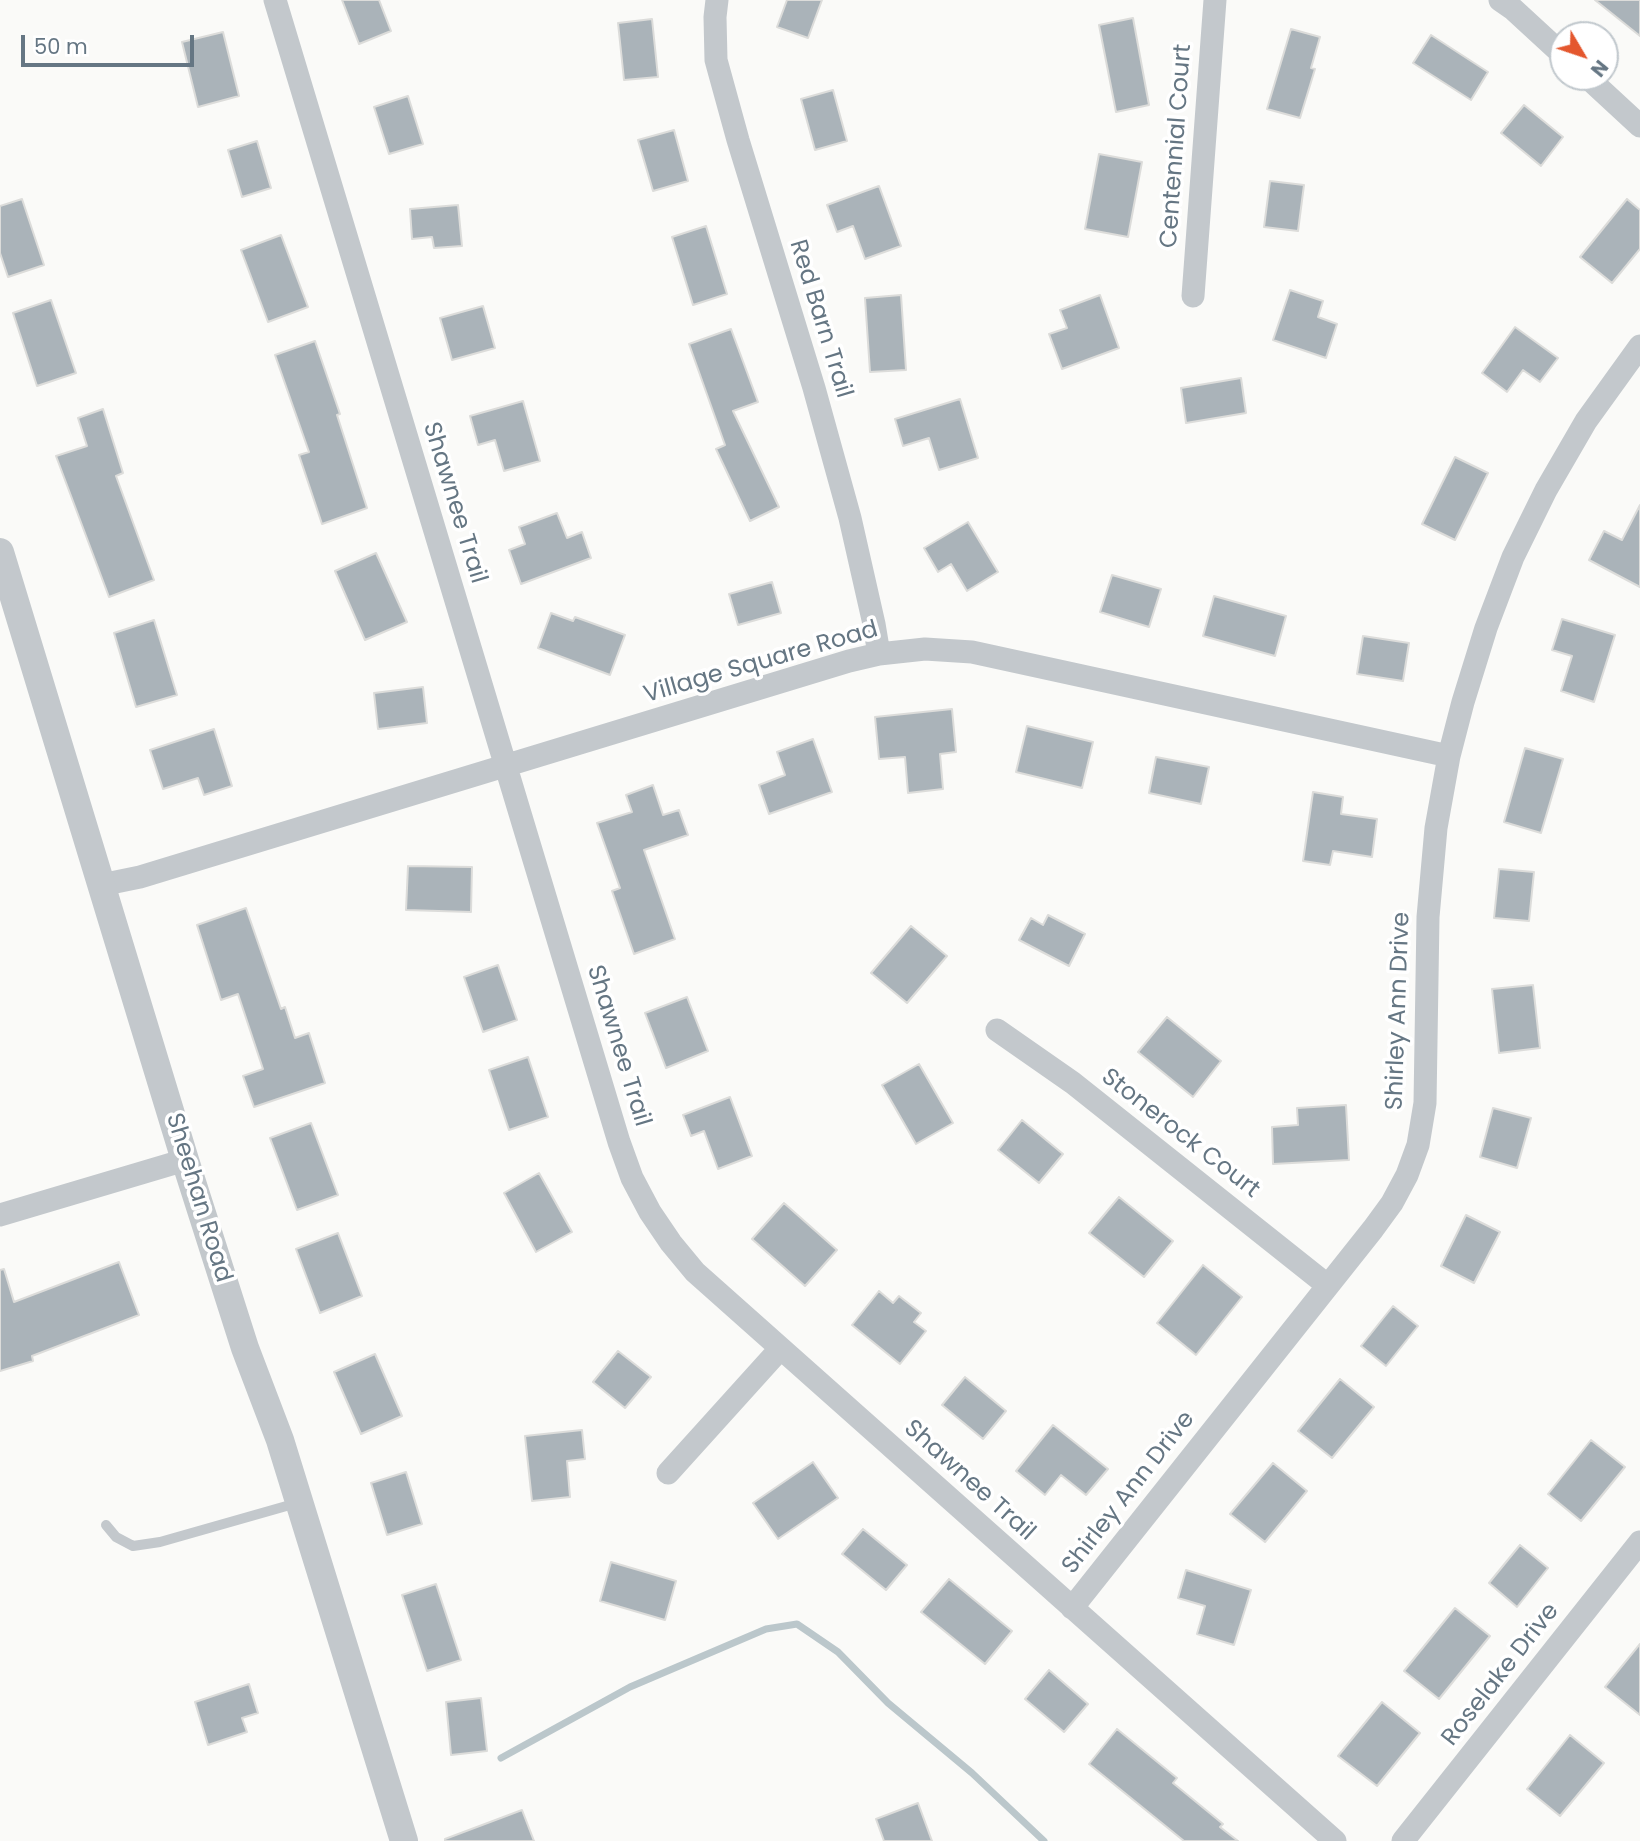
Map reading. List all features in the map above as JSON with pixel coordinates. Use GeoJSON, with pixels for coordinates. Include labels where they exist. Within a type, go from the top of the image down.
{"type":"FeatureCollection","features":[{"type":"Feature","properties":{"kind":"street","name":"Shawnee Trail"},"geometry":{"type":"LineString","coordinates":[[275,0],[508,765],[615,1129],[632,1178],[657,1222],[695,1272],[1335,1841]]}},
{"type":"Feature","properties":{"kind":"street","name":"Red Barn Trail"},"geometry":{"type":"LineString","coordinates":[[717,0],[716,60],[850,518],[879,654]]}},
{"type":"Feature","properties":{"kind":"street","name":"Centennial Court"},"geometry":{"type":"LineString","coordinates":[[1193,296],[1215,0]]}},
{"type":"Feature","properties":{"kind":"street"},"geometry":{"type":"LineString","coordinates":[[1500,0],[1549,42]]}},
{"type":"Feature","properties":{"kind":"street"},"geometry":{"type":"LineString","coordinates":[[1602,91],[1640,126]]}},
{"type":"Feature","properties":{"kind":"street","name":"Shirley Ann Drive"},"geometry":{"type":"LineString","coordinates":[[1072,1608],[1392,1203],[1407,1175],[1418,1144],[1425,1103],[1428,917],[1436,828],[1448,756],[1486,628],[1513,557],[1546,490],[1586,421],[1640,346]]}},
{"type":"Feature","properties":{"kind":"street","name":"Sheehan Road"},"geometry":{"type":"LineString","coordinates":[[0,552],[185,1160],[245,1348],[280,1440],[404,1841]]}},
{"type":"Feature","properties":{"kind":"street","name":"Village Square Road"},"geometry":{"type":"LineString","coordinates":[[101,885],[140,877],[849,661],[879,654],[925,649],[972,652],[1448,756]]}},
{"type":"Feature","properties":{"kind":"street","name":"Stonerock Court"},"geometry":{"type":"LineString","coordinates":[[997,1030],[1073,1083],[1327,1285]]}},
{"type":"Feature","properties":{"kind":"street"},"geometry":{"type":"LineString","coordinates":[[0,1215],[185,1160]]}},
{"type":"Feature","properties":{"kind":"street"},"geometry":{"type":"LineString","coordinates":[[668,1473],[780,1349]]}},
{"type":"Feature","properties":{"kind":"street","name":"Roselake Drive"},"geometry":{"type":"LineString","coordinates":[[1403,1841],[1640,1542]]}},
{"type":"Feature","properties":{"kind":"lane"},"geometry":{"type":"LineString","coordinates":[[106,1525],[116,1537],[133,1546],[160,1542],[299,1502]]}},
{"type":"Feature","properties":{"kind":"building"},"geometry":{"type":"Polygon","coordinates":[[[342,0],[379,0],[391,31],[359,44],[342,0]]]}},
{"type":"Feature","properties":{"kind":"building"},"geometry":{"type":"Polygon","coordinates":[[[787,0],[822,0],[808,38],[777,27],[787,0]]]}},
{"type":"Feature","properties":{"kind":"building"},"geometry":{"type":"Polygon","coordinates":[[[1595,0],[1640,0],[1640,36],[1595,0]]]}},
{"type":"Feature","properties":{"kind":"building"},"geometry":{"type":"Polygon","coordinates":[[[1133,18],[1149,105],[1116,112],[1099,25],[1133,18]]]}},
{"type":"Feature","properties":{"kind":"building"},"geometry":{"type":"Polygon","coordinates":[[[652,19],[658,77],[624,80],[618,23],[652,19]]]}},
{"type":"Feature","properties":{"kind":"building"},"geometry":{"type":"Polygon","coordinates":[[[1291,29],[1320,37],[1311,68],[1315,69],[1300,118],[1267,109],[1291,29]]]}},
{"type":"Feature","properties":{"kind":"building"},"geometry":{"type":"Polygon","coordinates":[[[223,32],[239,96],[198,107],[182,42],[223,32]]]}},
{"type":"Feature","properties":{"kind":"building"},"geometry":{"type":"Polygon","coordinates":[[[1431,35],[1488,72],[1471,100],[1413,63],[1431,35]]]}},
{"type":"Feature","properties":{"kind":"building"},"geometry":{"type":"Polygon","coordinates":[[[833,90],[847,141],[815,150],[801,99],[833,90]]]}},
{"type":"Feature","properties":{"kind":"building"},"geometry":{"type":"Polygon","coordinates":[[[408,96],[423,144],[389,154],[374,107],[408,96]]]}},
{"type":"Feature","properties":{"kind":"building"},"geometry":{"type":"Polygon","coordinates":[[[1524,105],[1563,137],[1541,166],[1501,133],[1524,105]]]}},
{"type":"Feature","properties":{"kind":"building"},"geometry":{"type":"Polygon","coordinates":[[[674,130],[688,181],[653,191],[638,140],[674,130]]]}},
{"type":"Feature","properties":{"kind":"building"},"geometry":{"type":"Polygon","coordinates":[[[257,141],[271,188],[242,197],[228,150],[257,141]]]}},
{"type":"Feature","properties":{"kind":"building"},"geometry":{"type":"Polygon","coordinates":[[[1099,154],[1142,162],[1128,237],[1085,229],[1099,154]]]}},
{"type":"Feature","properties":{"kind":"building"},"geometry":{"type":"Polygon","coordinates":[[[1270,181],[1304,185],[1298,231],[1264,227],[1270,181]]]}},
{"type":"Feature","properties":{"kind":"building"},"geometry":{"type":"Polygon","coordinates":[[[879,186],[901,246],[865,259],[853,226],[837,232],[827,205],[879,186]]]}},
{"type":"Feature","properties":{"kind":"building"},"geometry":{"type":"Polygon","coordinates":[[[22,199],[44,265],[8,277],[0,253],[0,206],[22,199]]]}},
{"type":"Feature","properties":{"kind":"building"},"geometry":{"type":"Polygon","coordinates":[[[1627,199],[1640,210],[1640,249],[1612,283],[1580,257],[1627,199]]]}},
{"type":"Feature","properties":{"kind":"building"},"geometry":{"type":"Polygon","coordinates":[[[458,205],[462,246],[434,248],[432,237],[412,239],[410,209],[458,205]]]}},
{"type":"Feature","properties":{"kind":"building"},"geometry":{"type":"Polygon","coordinates":[[[706,226],[727,294],[693,305],[672,237],[706,226]]]}},
{"type":"Feature","properties":{"kind":"building"},"geometry":{"type":"Polygon","coordinates":[[[281,235],[308,307],[268,322],[241,250],[281,235]]]}},
{"type":"Feature","properties":{"kind":"building"},"geometry":{"type":"Polygon","coordinates":[[[1290,290],[1323,301],[1318,317],[1337,324],[1326,358],[1273,340],[1290,290]]]}},
{"type":"Feature","properties":{"kind":"building"},"geometry":{"type":"Polygon","coordinates":[[[901,295],[906,370],[870,372],[865,298],[901,295]]]}},
{"type":"Feature","properties":{"kind":"building"},"geometry":{"type":"Polygon","coordinates":[[[1100,295],[1119,348],[1062,369],[1049,334],[1067,328],[1060,310],[1100,295]]]}},
{"type":"Feature","properties":{"kind":"building"},"geometry":{"type":"Polygon","coordinates":[[[51,300],[76,373],[37,386],[13,313],[51,300]]]}},
{"type":"Feature","properties":{"kind":"building"},"geometry":{"type":"Polygon","coordinates":[[[483,306],[495,348],[452,360],[440,318],[483,306]]]}},
{"type":"Feature","properties":{"kind":"building"},"geometry":{"type":"Polygon","coordinates":[[[1515,327],[1558,358],[1540,382],[1523,370],[1507,392],[1482,373],[1515,327]]]}},
{"type":"Feature","properties":{"kind":"building"},"geometry":{"type":"Polygon","coordinates":[[[731,329],[758,402],[733,411],[779,507],[750,521],[716,449],[725,445],[689,344],[731,329]]]}},
{"type":"Feature","properties":{"kind":"building"},"geometry":{"type":"Polygon","coordinates":[[[315,341],[340,414],[337,415],[367,508],[322,524],[299,455],[309,452],[275,355],[315,341]]]}},
{"type":"Feature","properties":{"kind":"building"},"geometry":{"type":"Polygon","coordinates":[[[1241,378],[1246,413],[1186,423],[1181,388],[1241,378]]]}},
{"type":"Feature","properties":{"kind":"building"},"geometry":{"type":"Polygon","coordinates":[[[960,399],[978,458],[939,470],[929,438],[903,446],[895,419],[960,399]]]}},
{"type":"Feature","properties":{"kind":"building"},"geometry":{"type":"Polygon","coordinates":[[[523,401],[540,461],[504,471],[495,440],[478,445],[470,416],[523,401]]]}},
{"type":"Feature","properties":{"kind":"building"},"geometry":{"type":"Polygon","coordinates":[[[103,409],[123,473],[116,476],[154,580],[109,597],[56,456],[87,446],[78,418],[103,409]]]}},
{"type":"Feature","properties":{"kind":"building"},"geometry":{"type":"Polygon","coordinates":[[[1455,457],[1488,473],[1455,540],[1422,524],[1455,457]]]}},
{"type":"Feature","properties":{"kind":"building"},"geometry":{"type":"Polygon","coordinates":[[[1640,505],[1640,587],[1589,560],[1604,531],[1622,540],[1640,505]]]}},
{"type":"Feature","properties":{"kind":"building"},"geometry":{"type":"Polygon","coordinates":[[[557,513],[567,538],[582,532],[591,558],[521,584],[509,550],[525,544],[519,527],[557,513]]]}},
{"type":"Feature","properties":{"kind":"building"},"geometry":{"type":"Polygon","coordinates":[[[968,522],[998,572],[967,591],[951,564],[938,572],[924,548],[968,522]]]}},
{"type":"Feature","properties":{"kind":"building"},"geometry":{"type":"Polygon","coordinates":[[[376,553],[407,622],[365,640],[335,571],[376,553]]]}},
{"type":"Feature","properties":{"kind":"building"},"geometry":{"type":"Polygon","coordinates":[[[1112,575],[1161,589],[1149,627],[1100,612],[1112,575]]]}},
{"type":"Feature","properties":{"kind":"building"},"geometry":{"type":"Polygon","coordinates":[[[772,582],[781,613],[738,625],[729,594],[772,582]]]}},
{"type":"Feature","properties":{"kind":"building"},"geometry":{"type":"Polygon","coordinates":[[[1214,596],[1286,616],[1275,656],[1203,636],[1214,596]]]}},
{"type":"Feature","properties":{"kind":"building"},"geometry":{"type":"Polygon","coordinates":[[[551,613],[573,621],[575,617],[625,635],[610,675],[538,648],[551,613]]]}},
{"type":"Feature","properties":{"kind":"building"},"geometry":{"type":"Polygon","coordinates":[[[1562,619],[1615,635],[1594,702],[1561,691],[1572,656],[1552,650],[1562,619]]]}},
{"type":"Feature","properties":{"kind":"building"},"geometry":{"type":"Polygon","coordinates":[[[154,620],[177,695],[136,707],[114,633],[154,620]]]}},
{"type":"Feature","properties":{"kind":"building"},"geometry":{"type":"Polygon","coordinates":[[[1363,636],[1409,643],[1403,681],[1357,674],[1363,636]]]}},
{"type":"Feature","properties":{"kind":"building"},"geometry":{"type":"Polygon","coordinates":[[[423,687],[427,723],[378,729],[374,693],[423,687]]]}},
{"type":"Feature","properties":{"kind":"building"},"geometry":{"type":"Polygon","coordinates":[[[952,709],[956,752],[940,754],[943,789],[908,793],[905,757],[879,759],[875,717],[952,709]]]}},
{"type":"Feature","properties":{"kind":"building"},"geometry":{"type":"Polygon","coordinates":[[[1027,726],[1093,742],[1082,788],[1016,772],[1027,726]]]}},
{"type":"Feature","properties":{"kind":"building"},"geometry":{"type":"Polygon","coordinates":[[[214,729],[232,786],[204,795],[198,778],[163,789],[150,750],[214,729]]]}},
{"type":"Feature","properties":{"kind":"building"},"geometry":{"type":"Polygon","coordinates":[[[813,739],[832,792],[769,814],[759,785],[785,775],[777,752],[813,739]]]}},
{"type":"Feature","properties":{"kind":"building"},"geometry":{"type":"Polygon","coordinates":[[[1525,748],[1563,759],[1541,833],[1504,822],[1525,748]]]}},
{"type":"Feature","properties":{"kind":"building"},"geometry":{"type":"Polygon","coordinates":[[[1156,757],[1209,767],[1201,804],[1149,793],[1156,757]]]}},
{"type":"Feature","properties":{"kind":"building"},"geometry":{"type":"Polygon","coordinates":[[[653,785],[663,815],[679,810],[688,835],[644,850],[675,939],[634,954],[612,891],[620,888],[597,823],[632,812],[626,795],[653,785]]]}},
{"type":"Feature","properties":{"kind":"building"},"geometry":{"type":"Polygon","coordinates":[[[1313,792],[1343,797],[1341,814],[1377,819],[1372,857],[1333,851],[1330,865],[1303,861],[1313,792]]]}},
{"type":"Feature","properties":{"kind":"building"},"geometry":{"type":"Polygon","coordinates":[[[408,866],[472,867],[471,912],[406,910],[408,866]]]}},
{"type":"Feature","properties":{"kind":"building"},"geometry":{"type":"Polygon","coordinates":[[[1499,869],[1534,872],[1529,921],[1494,918],[1499,869]]]}},
{"type":"Feature","properties":{"kind":"building"},"geometry":{"type":"Polygon","coordinates":[[[246,908],[281,1009],[285,1007],[295,1038],[309,1033],[325,1083],[254,1107],[243,1076],[263,1069],[238,994],[221,1000],[197,925],[246,908]]]}},
{"type":"Feature","properties":{"kind":"building"},"geometry":{"type":"Polygon","coordinates":[[[1048,915],[1085,934],[1069,966],[1019,940],[1031,918],[1043,925],[1048,915]]]}},
{"type":"Feature","properties":{"kind":"building"},"geometry":{"type":"Polygon","coordinates":[[[911,926],[947,956],[907,1003],[871,973],[911,926]]]}},
{"type":"Feature","properties":{"kind":"building"},"geometry":{"type":"Polygon","coordinates":[[[498,965],[517,1020],[483,1032],[464,977],[498,965]]]}},
{"type":"Feature","properties":{"kind":"building"},"geometry":{"type":"Polygon","coordinates":[[[1533,985],[1540,1048],[1499,1053],[1492,989],[1533,985]]]}},
{"type":"Feature","properties":{"kind":"building"},"geometry":{"type":"Polygon","coordinates":[[[687,997],[708,1051],[666,1068],[645,1013],[687,997]]]}},
{"type":"Feature","properties":{"kind":"building"},"geometry":{"type":"Polygon","coordinates":[[[1167,1017],[1221,1061],[1193,1097],[1138,1052],[1167,1017]]]}},
{"type":"Feature","properties":{"kind":"building"},"geometry":{"type":"Polygon","coordinates":[[[528,1057],[548,1117],[509,1130],[489,1070],[528,1057]]]}},
{"type":"Feature","properties":{"kind":"building"},"geometry":{"type":"Polygon","coordinates":[[[919,1064],[953,1123],[916,1144],[882,1085],[919,1064]]]}},
{"type":"Feature","properties":{"kind":"building"},"geometry":{"type":"Polygon","coordinates":[[[730,1097],[752,1156],[718,1169],[704,1131],[691,1136],[683,1115],[730,1097]]]}},
{"type":"Feature","properties":{"kind":"building"},"geometry":{"type":"Polygon","coordinates":[[[1346,1105],[1349,1160],[1273,1164],[1272,1127],[1298,1125],[1297,1108],[1346,1105]]]}},
{"type":"Feature","properties":{"kind":"building"},"geometry":{"type":"Polygon","coordinates":[[[1493,1108],[1531,1118],[1517,1168],[1480,1157],[1493,1108]]]}},
{"type":"Feature","properties":{"kind":"building"},"geometry":{"type":"Polygon","coordinates":[[[1022,1120],[1063,1154],[1039,1183],[998,1150],[1022,1120]]]}},
{"type":"Feature","properties":{"kind":"building"},"geometry":{"type":"Polygon","coordinates":[[[311,1123],[338,1195],[297,1210],[270,1138],[311,1123]]]}},
{"type":"Feature","properties":{"kind":"building"},"geometry":{"type":"Polygon","coordinates":[[[539,1173],[572,1232],[536,1252],[504,1193],[539,1173]]]}},
{"type":"Feature","properties":{"kind":"building"},"geometry":{"type":"Polygon","coordinates":[[[1119,1197],[1173,1241],[1144,1277],[1089,1233],[1119,1197]]]}},
{"type":"Feature","properties":{"kind":"building"},"geometry":{"type":"Polygon","coordinates":[[[784,1203],[837,1250],[805,1286],[752,1239],[784,1203]]]}},
{"type":"Feature","properties":{"kind":"building"},"geometry":{"type":"Polygon","coordinates":[[[1466,1215],[1500,1232],[1474,1283],[1441,1266],[1466,1215]]]}},
{"type":"Feature","properties":{"kind":"building"},"geometry":{"type":"Polygon","coordinates":[[[338,1233],[362,1296],[320,1313],[296,1249],[338,1233]]]}},
{"type":"Feature","properties":{"kind":"building"},"geometry":{"type":"Polygon","coordinates":[[[119,1262],[139,1315],[32,1356],[33,1361],[0,1371],[0,1270],[4,1269],[14,1302],[119,1262]]]}},
{"type":"Feature","properties":{"kind":"building"},"geometry":{"type":"Polygon","coordinates":[[[1203,1265],[1242,1297],[1196,1355],[1157,1323],[1203,1265]]]}},
{"type":"Feature","properties":{"kind":"building"},"geometry":{"type":"Polygon","coordinates":[[[879,1291],[893,1303],[899,1296],[921,1313],[914,1322],[926,1331],[900,1364],[852,1325],[879,1291]]]}},
{"type":"Feature","properties":{"kind":"building"},"geometry":{"type":"Polygon","coordinates":[[[1393,1306],[1418,1326],[1386,1366],[1361,1346],[1393,1306]]]}},
{"type":"Feature","properties":{"kind":"building"},"geometry":{"type":"Polygon","coordinates":[[[618,1351],[651,1377],[625,1408],[593,1382],[618,1351]]]}},
{"type":"Feature","properties":{"kind":"building"},"geometry":{"type":"Polygon","coordinates":[[[375,1354],[402,1416],[361,1434],[334,1372],[375,1354]]]}},
{"type":"Feature","properties":{"kind":"building"},"geometry":{"type":"Polygon","coordinates":[[[965,1377],[1006,1411],[983,1439],[942,1405],[965,1377]]]}},
{"type":"Feature","properties":{"kind":"building"},"geometry":{"type":"Polygon","coordinates":[[[1340,1379],[1374,1407],[1332,1458],[1298,1431],[1340,1379]]]}},
{"type":"Feature","properties":{"kind":"building"},"geometry":{"type":"Polygon","coordinates":[[[1053,1425],[1108,1469],[1086,1495],[1061,1475],[1045,1495],[1016,1471],[1053,1425]]]}},
{"type":"Feature","properties":{"kind":"building"},"geometry":{"type":"Polygon","coordinates":[[[582,1430],[585,1459],[567,1461],[570,1497],[532,1501],[525,1436],[582,1430]]]}},
{"type":"Feature","properties":{"kind":"building"},"geometry":{"type":"Polygon","coordinates":[[[1591,1440],[1625,1467],[1581,1521],[1548,1494],[1591,1440]]]}},
{"type":"Feature","properties":{"kind":"building"},"geometry":{"type":"Polygon","coordinates":[[[813,1462],[838,1498],[778,1539],[753,1503],[813,1462]]]}},
{"type":"Feature","properties":{"kind":"building"},"geometry":{"type":"Polygon","coordinates":[[[1273,1463],[1307,1491],[1265,1542],[1230,1514],[1273,1463]]]}},
{"type":"Feature","properties":{"kind":"building"},"geometry":{"type":"Polygon","coordinates":[[[406,1472],[422,1524],[387,1535],[371,1483],[406,1472]]]}},
{"type":"Feature","properties":{"kind":"building"},"geometry":{"type":"Polygon","coordinates":[[[863,1529],[907,1565],[886,1590],[842,1554],[863,1529]]]}},
{"type":"Feature","properties":{"kind":"building"},"geometry":{"type":"Polygon","coordinates":[[[1520,1545],[1548,1568],[1517,1607],[1489,1583],[1520,1545]]]}},
{"type":"Feature","properties":{"kind":"building"},"geometry":{"type":"Polygon","coordinates":[[[611,1562],[676,1581],[665,1620],[600,1601],[611,1562]]]}},
{"type":"Feature","properties":{"kind":"building"},"geometry":{"type":"Polygon","coordinates":[[[1186,1570],[1251,1590],[1234,1645],[1197,1634],[1205,1606],[1178,1598],[1186,1570]]]}},
{"type":"Feature","properties":{"kind":"building"},"geometry":{"type":"Polygon","coordinates":[[[949,1579],[1012,1631],[985,1664],[921,1612],[949,1579]]]}},
{"type":"Feature","properties":{"kind":"building"},"geometry":{"type":"Polygon","coordinates":[[[436,1584],[461,1660],[427,1671],[402,1595],[436,1584]]]}},
{"type":"Feature","properties":{"kind":"building"},"geometry":{"type":"Polygon","coordinates":[[[1455,1608],[1490,1636],[1439,1699],[1404,1671],[1455,1608]]]}},
{"type":"Feature","properties":{"kind":"building"},"geometry":{"type":"Polygon","coordinates":[[[1640,1644],[1640,1715],[1605,1687],[1640,1644]]]}},
{"type":"Feature","properties":{"kind":"building"},"geometry":{"type":"Polygon","coordinates":[[[1049,1670],[1088,1704],[1064,1732],[1025,1699],[1049,1670]]]}},
{"type":"Feature","properties":{"kind":"building"},"geometry":{"type":"Polygon","coordinates":[[[249,1684],[258,1713],[242,1718],[247,1732],[208,1745],[195,1702],[249,1684]]]}},
{"type":"Feature","properties":{"kind":"building"},"geometry":{"type":"Polygon","coordinates":[[[481,1698],[487,1751],[451,1755],[446,1702],[481,1698]]]}},
{"type":"Feature","properties":{"kind":"building"},"geometry":{"type":"Polygon","coordinates":[[[1382,1702],[1420,1733],[1377,1786],[1338,1756],[1382,1702]]]}},
{"type":"Feature","properties":{"kind":"building"},"geometry":{"type":"Polygon","coordinates":[[[1117,1729],[1177,1778],[1173,1783],[1223,1824],[1220,1827],[1238,1841],[1184,1841],[1089,1764],[1117,1729]]]}},
{"type":"Feature","properties":{"kind":"building"},"geometry":{"type":"Polygon","coordinates":[[[1570,1735],[1604,1763],[1560,1816],[1527,1789],[1570,1735]]]}},
{"type":"Feature","properties":{"kind":"building"},"geometry":{"type":"Polygon","coordinates":[[[918,1803],[932,1841],[884,1841],[876,1819],[918,1803]]]}},
{"type":"Feature","properties":{"kind":"building"},"geometry":{"type":"Polygon","coordinates":[[[522,1810],[534,1841],[445,1841],[445,1839],[522,1810]]]}},
{"type":"Feature","properties":{"kind":"waterway"},"geometry":{"type":"LineString","coordinates":[[501,1758],[630,1687],[766,1629],[797,1624],[838,1652],[888,1703],[972,1773],[1044,1841]]}}]}
